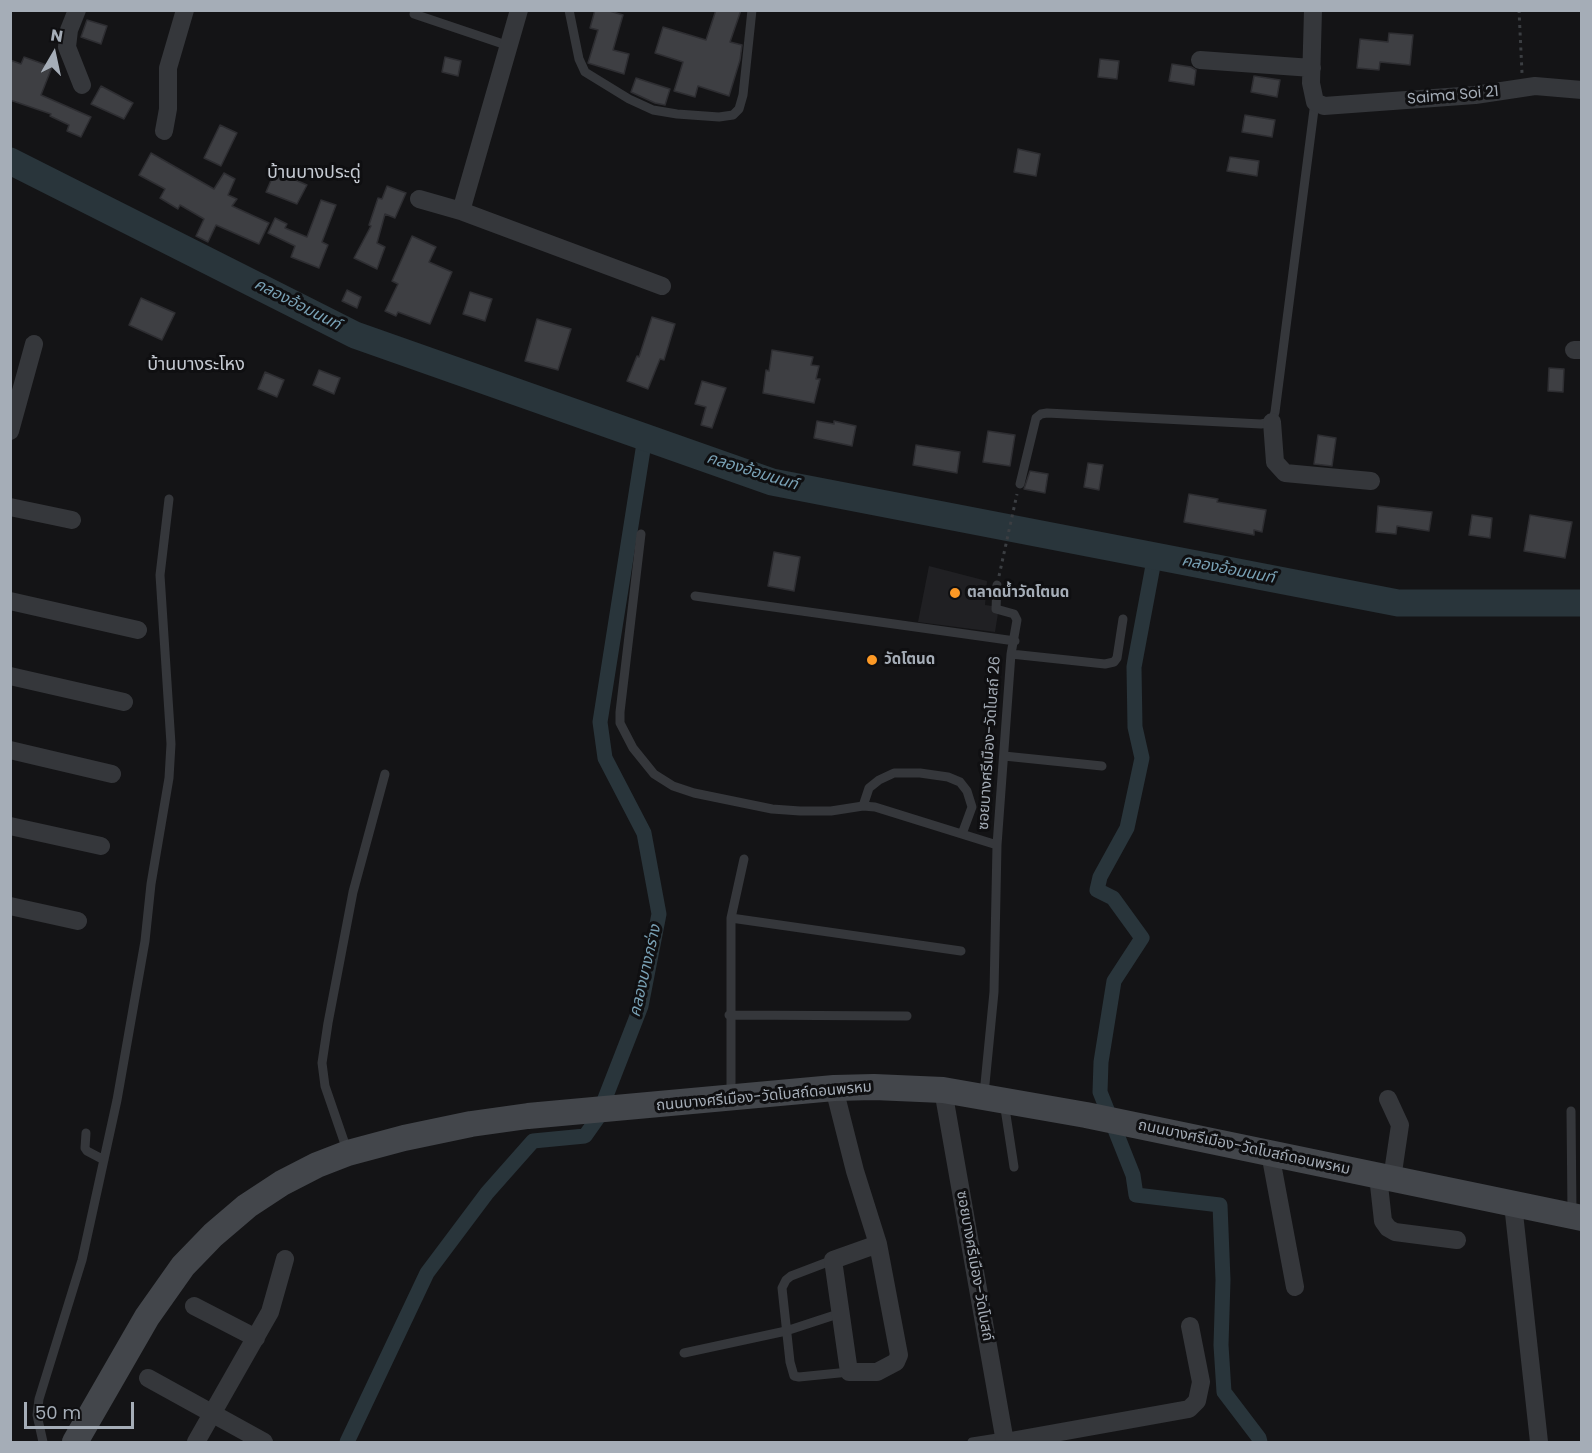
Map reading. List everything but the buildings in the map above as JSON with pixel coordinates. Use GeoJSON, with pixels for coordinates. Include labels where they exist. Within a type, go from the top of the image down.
{"type":"FeatureCollection","features":[{"type":"Feature","properties":{"kind":"street"},"geometry":{"type":"LineString","coordinates":[[77,10],[69,30],[67,46],[82,85]]}},
{"type":"Feature","properties":{"kind":"street"},"geometry":{"type":"LineString","coordinates":[[164,131],[168,109],[168,68],[185,10]]}},
{"type":"Feature","properties":{"kind":"street"},"geometry":{"type":"LineString","coordinates":[[460,211],[519,10]]}},
{"type":"Feature","properties":{"kind":"street"},"geometry":{"type":"LineString","coordinates":[[1314,10],[1311,83],[1320,104]]}},
{"type":"Feature","properties":{"kind":"street"},"geometry":{"type":"LineString","coordinates":[[1200,60],[1312,68]]}},
{"type":"Feature","properties":{"kind":"street","name":"Saima Soi 21"},"geometry":{"type":"LineString","coordinates":[[1320,104],[1498,93],[1529,83],[1581,90]]}},
{"type":"Feature","properties":{"kind":"street"},"geometry":{"type":"LineString","coordinates":[[418,199],[460,211],[662,286]]}},
{"type":"Feature","properties":{"kind":"street"},"geometry":{"type":"LineString","coordinates":[[10,431],[33,344]]}},
{"type":"Feature","properties":{"kind":"street"},"geometry":{"type":"LineString","coordinates":[[1272,422],[1275,462],[1285,473],[1371,481]]}},
{"type":"Feature","properties":{"kind":"street"},"geometry":{"type":"LineString","coordinates":[[10,507],[72,520]]}},
{"type":"Feature","properties":{"kind":"street"},"geometry":{"type":"LineString","coordinates":[[10,601],[138,630]]}},
{"type":"Feature","properties":{"kind":"street"},"geometry":{"type":"LineString","coordinates":[[10,676],[124,702]]}},
{"type":"Feature","properties":{"kind":"street"},"geometry":{"type":"LineString","coordinates":[[10,750],[112,774]]}},
{"type":"Feature","properties":{"kind":"street"},"geometry":{"type":"LineString","coordinates":[[10,826],[101,846]]}},
{"type":"Feature","properties":{"kind":"street"},"geometry":{"type":"LineString","coordinates":[[10,906],[78,921]]}},
{"type":"Feature","properties":{"kind":"street"},"geometry":{"type":"LineString","coordinates":[[834,1088],[855,1171],[878,1244],[899,1355],[890,1366],[878,1372],[849,1372],[833,1260],[878,1244]]}},
{"type":"Feature","properties":{"kind":"street","name":"ถนนบางศรีเมือง-วัดโบสถ์ดอนพรหม"},"geometry":{"type":"LineString","coordinates":[[75,1443],[147,1317],[183,1266],[213,1235],[265,1194],[317,1165],[348,1153],[404,1138],[471,1124],[580,1111],[834,1088],[943,1090],[1086,1115],[1577,1217]]}},
{"type":"Feature","properties":{"kind":"street","name":"ซอยบางศรีเมือง-วัดโบสถ์"},"geometry":{"type":"LineString","coordinates":[[943,1090],[1004,1441]]}},
{"type":"Feature","properties":{"kind":"street"},"geometry":{"type":"LineString","coordinates":[[1388,1099],[1400,1125],[1385,1177],[1383,1221],[1395,1232],[1457,1240]]}},
{"type":"Feature","properties":{"kind":"street"},"geometry":{"type":"LineString","coordinates":[[1270,1153],[1295,1287]]}},
{"type":"Feature","properties":{"kind":"street"},"geometry":{"type":"LineString","coordinates":[[1513,1204],[1539,1443]]}},
{"type":"Feature","properties":{"kind":"street"},"geometry":{"type":"LineString","coordinates":[[196,1443],[270,1312],[285,1259]]}},
{"type":"Feature","properties":{"kind":"street"},"geometry":{"type":"LineString","coordinates":[[194,1306],[256,1338]]}},
{"type":"Feature","properties":{"kind":"street"},"geometry":{"type":"LineString","coordinates":[[1004,1441],[1189,1409],[1197,1401],[1201,1382],[1190,1326]]}},
{"type":"Feature","properties":{"kind":"street"},"geometry":{"type":"LineString","coordinates":[[148,1378],[264,1442]]}},
{"type":"Feature","properties":{"kind":"lane"},"geometry":{"type":"LineString","coordinates":[[569,10],[579,59],[585,72],[629,99],[653,110],[718,117],[733,115],[739,109],[743,95],[752,10]]}},
{"type":"Feature","properties":{"kind":"lane"},"geometry":{"type":"LineString","coordinates":[[414,14],[509,46]]}},
{"type":"Feature","properties":{"kind":"lane"},"geometry":{"type":"LineString","coordinates":[[1020,484],[1036,418],[1041,414],[1261,424],[1272,422],[1320,104]]}},
{"type":"Feature","properties":{"kind":"lane"},"geometry":{"type":"LineString","coordinates":[[43,1443],[39,1430],[39,1399],[82,1260],[117,1100],[145,941],[151,884],[170,778],[171,744],[160,575],[169,500]]}},
{"type":"Feature","properties":{"kind":"lane"},"geometry":{"type":"LineString","coordinates":[[641,534],[620,723],[633,748],[654,774],[673,786],[694,793],[772,809],[831,811],[863,806],[875,807],[998,845]]}},
{"type":"Feature","properties":{"kind":"lane"},"geometry":{"type":"LineString","coordinates":[[997,585],[996,609],[1017,616],[1015,641]]}},
{"type":"Feature","properties":{"kind":"lane","name":"ซอยบางศรีเมือง-วัดโบสถ์ 26"},"geometry":{"type":"LineString","coordinates":[[695,596],[1015,641],[1011,654],[998,845],[993,1099],[1014,1167]]}},
{"type":"Feature","properties":{"kind":"lane"},"geometry":{"type":"LineString","coordinates":[[1011,654],[1105,664],[1114,662],[1118,658],[1123,619]]}},
{"type":"Feature","properties":{"kind":"lane"},"geometry":{"type":"LineString","coordinates":[[1004,756],[1102,765]]}},
{"type":"Feature","properties":{"kind":"lane"},"geometry":{"type":"LineString","coordinates":[[863,806],[869,788],[894,773],[920,773],[948,777],[960,782],[967,791],[972,807],[962,834]]}},
{"type":"Feature","properties":{"kind":"lane"},"geometry":{"type":"LineString","coordinates":[[348,1153],[325,1086],[322,1063],[353,892],[385,774]]}},
{"type":"Feature","properties":{"kind":"lane"},"geometry":{"type":"LineString","coordinates":[[730,1099],[731,918],[744,859]]}},
{"type":"Feature","properties":{"kind":"lane"},"geometry":{"type":"LineString","coordinates":[[731,918],[961,951]]}},
{"type":"Feature","properties":{"kind":"lane"},"geometry":{"type":"LineString","coordinates":[[729,1015],[907,1016]]}},
{"type":"Feature","properties":{"kind":"lane"},"geometry":{"type":"LineString","coordinates":[[1571,1111],[1577,1217]]}},
{"type":"Feature","properties":{"kind":"lane"},"geometry":{"type":"LineString","coordinates":[[86,1133],[85,1148],[87,1151],[104,1160]]}},
{"type":"Feature","properties":{"kind":"lane"},"geometry":{"type":"LineString","coordinates":[[833,1260],[791,1276],[782,1288],[781,1297],[790,1362],[794,1376],[849,1372]]}},
{"type":"Feature","properties":{"kind":"lane"},"geometry":{"type":"LineString","coordinates":[[684,1353],[786,1331],[840,1313]]}},
{"type":"Feature","properties":{"kind":"lane"},"geometry":{"type":"LineString","coordinates":[[972,1443],[1004,1441]]}},
{"type":"Feature","properties":{"kind":"path"},"geometry":{"type":"LineString","coordinates":[[1519,10],[1529,83]]}},
{"type":"Feature","properties":{"kind":"path"},"geometry":{"type":"LineString","coordinates":[[997,585],[1020,484]]}},
{"type":"Feature","properties":{"kind":"shaded area","name":"ตลาดน้ำวัดโตนด"},"geometry":{"type":"Polygon","coordinates":[[[929,566],[987,581],[985,605],[999,607],[995,632],[918,622],[929,566]]]}},
{"type":"Feature","properties":{"kind":"waterway","name":"คลองอ้อมนนท์"},"geometry":{"type":"LineString","coordinates":[[10,161],[355,335],[772,482],[1398,603],[1582,603]]}},
{"type":"Feature","properties":{"kind":"waterway","name":"คลองบางกร่าง"},"geometry":{"type":"LineString","coordinates":[[347,1442],[427,1273],[487,1193],[533,1141],[585,1136],[597,1119],[641,1006],[659,914],[644,833],[605,758],[600,722],[645,437]]}},
{"type":"Feature","properties":{"kind":"waterway"},"geometry":{"type":"LineString","coordinates":[[1155,555],[1134,667],[1135,727],[1142,758],[1127,828],[1100,877],[1097,890],[1113,898],[1142,938],[1114,981],[1101,1062],[1100,1092],[1133,1175],[1136,1195],[1220,1205],[1223,1280],[1221,1345],[1224,1392],[1260,1442]]}},
{"type":"Feature","properties":{"kind":"place","name":"ตลาดน้ำวัดโตนด"},"geometry":{"type":"Point","coordinates":[955,593]}},
{"type":"Feature","properties":{"kind":"place","name":"วัดโตนด"},"geometry":{"type":"Point","coordinates":[872,660]}},
{"type":"Feature","properties":{"kind":"district","name":"บ้านบางประดู่"},"geometry":{"type":"Point","coordinates":[314,173]}},
{"type":"Feature","properties":{"kind":"district","name":"บ้านบางระโหง"},"geometry":{"type":"Point","coordinates":[196,365]}}]}
